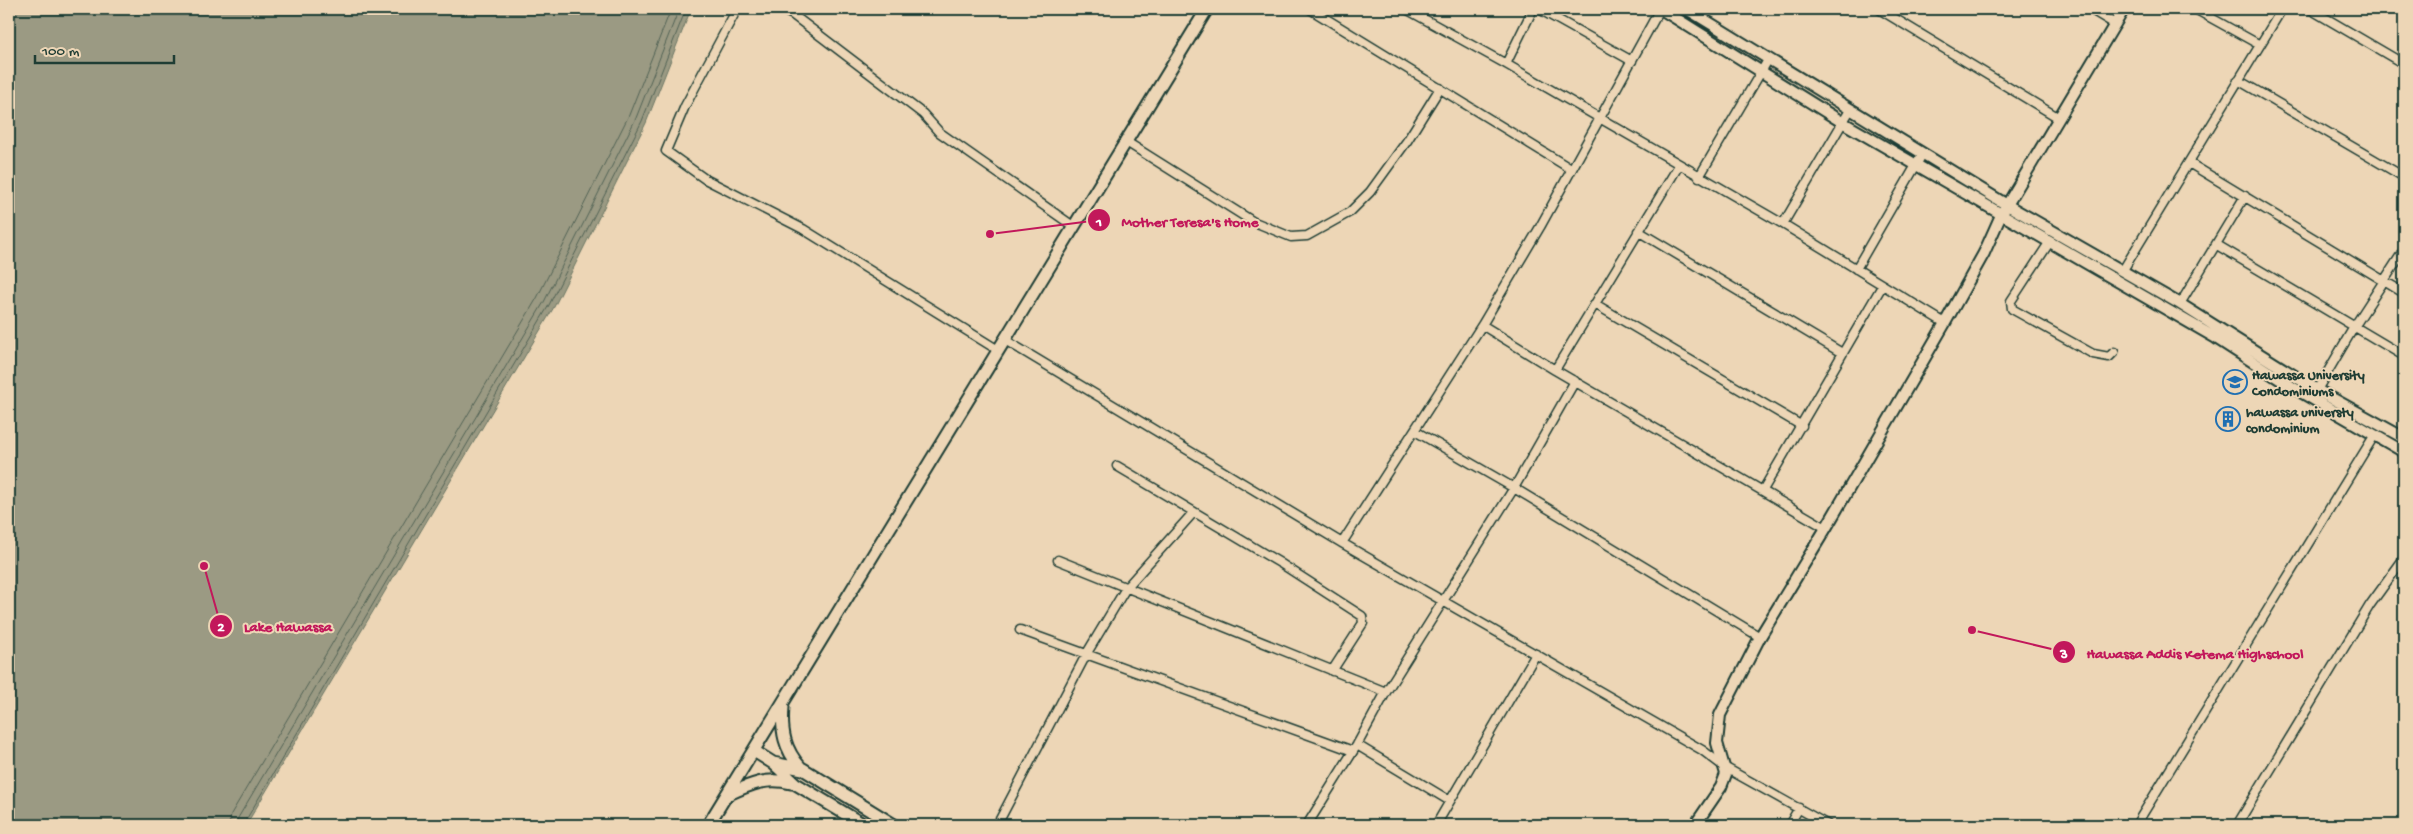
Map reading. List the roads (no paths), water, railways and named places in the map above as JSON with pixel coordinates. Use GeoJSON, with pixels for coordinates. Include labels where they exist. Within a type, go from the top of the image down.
{"type":"FeatureCollection","features":[{"type":"Feature","properties":{"kind":"main road"},"geometry":{"type":"LineString","coordinates":[[708,825],[784,704],[1073,226],[1207,9]]}},
{"type":"Feature","properties":{"kind":"main road"},"geometry":{"type":"LineString","coordinates":[[784,704],[782,725],[784,740],[789,752],[803,769],[894,825]]}},
{"type":"Feature","properties":{"kind":"main road"},"geometry":{"type":"LineString","coordinates":[[754,751],[773,763],[796,784],[864,825]]}},
{"type":"Feature","properties":{"kind":"main road"},"geometry":{"type":"LineString","coordinates":[[773,763],[803,769]]}},
{"type":"Feature","properties":{"kind":"main road"},"geometry":{"type":"LineString","coordinates":[[728,794],[749,784],[768,780],[796,784]]}},
{"type":"Feature","properties":{"kind":"main road"},"geometry":{"type":"LineString","coordinates":[[829,804],[837,790]]}},
{"type":"Feature","properties":{"kind":"street"},"geometry":{"type":"LineString","coordinates":[[736,9],[685,106],[666,151],[706,179],[802,229],[998,350]]}},
{"type":"Feature","properties":{"kind":"street"},"geometry":{"type":"LineString","coordinates":[[781,9],[793,12],[923,114],[939,132],[1073,226]]}},
{"type":"Feature","properties":{"kind":"street"},"geometry":{"type":"LineString","coordinates":[[1310,9],[1571,169]]}},
{"type":"Feature","properties":{"kind":"street"},"geometry":{"type":"LineString","coordinates":[[1406,9],[1506,64],[1783,224],[1945,323]]}},
{"type":"Feature","properties":{"kind":"street"},"geometry":{"type":"LineString","coordinates":[[1506,64],[1533,9]]}},
{"type":"Feature","properties":{"kind":"street"},"geometry":{"type":"LineString","coordinates":[[1539,9],[1632,61]]}},
{"type":"Feature","properties":{"kind":"street"},"geometry":{"type":"LineString","coordinates":[[1342,544],[1482,325],[1661,9],[1842,122],[2216,338],[2292,387],[2404,452]]}},
{"type":"Feature","properties":{"kind":"street"},"geometry":{"type":"LineString","coordinates":[[1687,9],[2007,205],[2123,270],[2317,390],[2404,438]]}},
{"type":"Feature","properties":{"kind":"street"},"geometry":{"type":"LineString","coordinates":[[1879,9],[2059,118]]}},
{"type":"Feature","properties":{"kind":"street"},"geometry":{"type":"LineString","coordinates":[[2090,9],[2115,24]]}},
{"type":"Feature","properties":{"kind":"street"},"geometry":{"type":"LineString","coordinates":[[1695,825],[1721,787],[1726,768],[1717,743],[1720,715],[1760,637],[1826,528],[1945,323],[1984,253],[2001,215],[2124,9]]}},
{"type":"Feature","properties":{"kind":"street"},"geometry":{"type":"LineString","coordinates":[[2195,9],[2260,45]]}},
{"type":"Feature","properties":{"kind":"street"},"geometry":{"type":"LineString","coordinates":[[2123,270],[2282,9]]}},
{"type":"Feature","properties":{"kind":"street"},"geometry":{"type":"LineString","coordinates":[[2310,9],[2404,64]]}},
{"type":"Feature","properties":{"kind":"street"},"geometry":{"type":"LineString","coordinates":[[1699,177],[1768,60]]}},
{"type":"Feature","properties":{"kind":"street"},"geometry":{"type":"LineString","coordinates":[[2238,80],[2404,177]]}},
{"type":"Feature","properties":{"kind":"street"},"geometry":{"type":"LineString","coordinates":[[1125,141],[1252,221],[1291,237],[1307,236],[1350,212],[1370,192],[1407,140],[1440,88]]}},
{"type":"Feature","properties":{"kind":"street"},"geometry":{"type":"LineString","coordinates":[[1783,224],[1850,110]]}},
{"type":"Feature","properties":{"kind":"street"},"geometry":{"type":"LineString","coordinates":[[1856,269],[1923,154]]}},
{"type":"Feature","properties":{"kind":"street"},"geometry":{"type":"LineString","coordinates":[[2189,163],[2404,293]]}},
{"type":"Feature","properties":{"kind":"street"},"geometry":{"type":"LineString","coordinates":[[1555,370],[1679,165]]}},
{"type":"Feature","properties":{"kind":"street"},"geometry":{"type":"LineString","coordinates":[[2180,304],[2245,196]]}},
{"type":"Feature","properties":{"kind":"street"},"geometry":{"type":"LineString","coordinates":[[1638,231],[1842,353]]}},
{"type":"Feature","properties":{"kind":"street"},"geometry":{"type":"LineString","coordinates":[[2049,243],[2011,301],[2012,308],[2093,354],[2109,357],[2114,352]]}},
{"type":"Feature","properties":{"kind":"street"},"geometry":{"type":"LineString","coordinates":[[2217,245],[2404,356]]}},
{"type":"Feature","properties":{"kind":"street"},"geometry":{"type":"LineString","coordinates":[[2317,390],[2404,250]]}},
{"type":"Feature","properties":{"kind":"street"},"geometry":{"type":"LineString","coordinates":[[1763,490],[1882,286]]}},
{"type":"Feature","properties":{"kind":"street"},"geometry":{"type":"LineString","coordinates":[[1595,304],[1802,426]]}},
{"type":"Feature","properties":{"kind":"street"},"geometry":{"type":"LineString","coordinates":[[1482,325],[1575,382],[1826,528]]}},
{"type":"Feature","properties":{"kind":"street"},"geometry":{"type":"LineString","coordinates":[[1005,340],[1342,544],[1441,602],[1536,654],[1702,750],[1726,768],[1828,825]]}},
{"type":"Feature","properties":{"kind":"street"},"geometry":{"type":"LineString","coordinates":[[1307,825],[1441,602],[1514,488],[1575,382]]}},
{"type":"Feature","properties":{"kind":"street"},"geometry":{"type":"LineString","coordinates":[[1415,431],[1514,488],[1760,637]]}},
{"type":"Feature","properties":{"kind":"street"},"geometry":{"type":"LineString","coordinates":[[2136,825],[2374,436]]}},
{"type":"Feature","properties":{"kind":"street"},"geometry":{"type":"LineString","coordinates":[[1117,466],[1280,564],[1362,616],[1363,623],[1332,671]]}},
{"type":"Feature","properties":{"kind":"street"},"geometry":{"type":"LineString","coordinates":[[998,825],[1087,653],[1126,588],[1193,513]]}},
{"type":"Feature","properties":{"kind":"street"},"geometry":{"type":"LineString","coordinates":[[2237,825],[2370,605],[2404,558]]}},
{"type":"Feature","properties":{"kind":"street"},"geometry":{"type":"LineString","coordinates":[[1058,560],[1386,692]]}},
{"type":"Feature","properties":{"kind":"street"},"geometry":{"type":"LineString","coordinates":[[1020,630],[1355,748],[1450,801]]}},
{"type":"Feature","properties":{"kind":"street"},"geometry":{"type":"LineString","coordinates":[[1436,825],[1536,654]]}},
{"type":"Feature","properties":{"kind":"street"},"geometry":{"type":"LineString","coordinates":[[1789,825],[1799,808]]}},
{"type":"Feature","properties":{"kind":"water"},"geometry":{"type":"Polygon","coordinates":[[[9,9],[691,9],[646,123],[554,307],[246,825],[9,825],[9,9]]]}},
{"type":"Feature","properties":{"kind":"place","name":"Mother Teresa's Home"},"geometry":{"type":"Point","coordinates":[990,234]}},
{"type":"Feature","properties":{"kind":"place","name":"Hawassa University Condominiums"},"geometry":{"type":"Point","coordinates":[2235,382]}},
{"type":"Feature","properties":{"kind":"place","name":"hawassa universty condominium"},"geometry":{"type":"Point","coordinates":[2228,419]}},
{"type":"Feature","properties":{"kind":"place","name":"Lake Hawassa"},"geometry":{"type":"Point","coordinates":[204,566]}},
{"type":"Feature","properties":{"kind":"place","name":"Hawassa Addis Ketema Highschool"},"geometry":{"type":"Point","coordinates":[1972,630]}}]}
